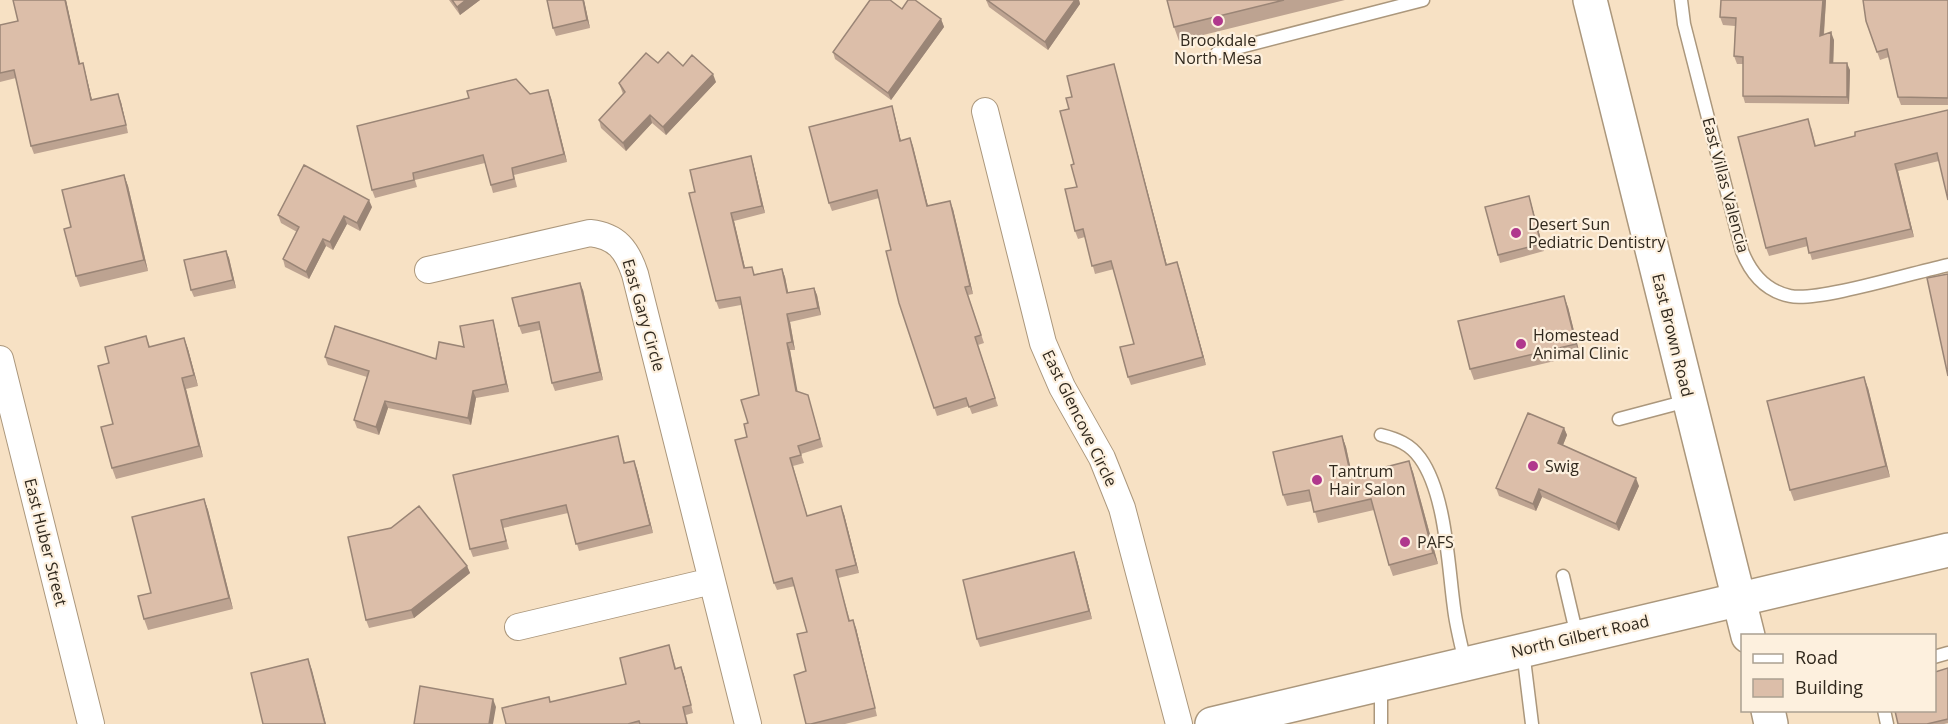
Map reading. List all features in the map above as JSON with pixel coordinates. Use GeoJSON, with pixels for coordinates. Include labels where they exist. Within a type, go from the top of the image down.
{"type":"FeatureCollection","features":[{"type":"Feature","properties":{"kind":"main road","name":"East Brown Road"},"geometry":{"type":"LineString","coordinates":[[1590,0],[1747,634]]}},
{"type":"Feature","properties":{"kind":"main road","name":"North Gilbert Road"},"geometry":{"type":"LineString","coordinates":[[1212,724],[1258,718],[1381,683],[1948,550]]}},
{"type":"Feature","properties":{"kind":"street","name":"East Glencove Circle"},"geometry":{"type":"LineString","coordinates":[[985,111],[1043,343],[1062,387],[1102,458],[1122,508],[1179,724]]}},
{"type":"Feature","properties":{"kind":"street","name":"East Gary Circle"},"geometry":{"type":"LineString","coordinates":[[428,270],[584,234],[603,234],[615,239],[625,250],[635,274],[748,724]]}},
{"type":"Feature","properties":{"kind":"street","name":"East Huber Street"},"geometry":{"type":"LineString","coordinates":[[0,359],[91,724]]}},
{"type":"Feature","properties":{"kind":"street"},"geometry":{"type":"LineString","coordinates":[[518,627],[712,581]]}},
{"type":"Feature","properties":{"kind":"lane"},"geometry":{"type":"LineString","coordinates":[[1217,53],[1423,0]]}},
{"type":"Feature","properties":{"kind":"lane","name":"East Villas Valencia"},"geometry":{"type":"LineString","coordinates":[[1681,0],[1684,24],[1742,251],[1755,275],[1778,293],[1803,298],[1948,265]]}},
{"type":"Feature","properties":{"kind":"lane"},"geometry":{"type":"LineString","coordinates":[[1619,419],[1689,400]]}},
{"type":"Feature","properties":{"kind":"lane"},"geometry":{"type":"LineString","coordinates":[[1382,435],[1402,441],[1419,457],[1428,473],[1448,546],[1454,612],[1466,663]]}},
{"type":"Feature","properties":{"kind":"lane"},"geometry":{"type":"LineString","coordinates":[[1563,576],[1577,637]]}},
{"type":"Feature","properties":{"kind":"lane"},"geometry":{"type":"LineString","coordinates":[[1523,650],[1532,724]]}},
{"type":"Feature","properties":{"kind":"lane"},"geometry":{"type":"LineString","coordinates":[[1381,683],[1381,724]]}},
{"type":"Feature","properties":{"kind":"building"},"geometry":{"type":"Polygon","coordinates":[[[13,0],[65,0],[79,64],[83,63],[91,100],[118,94],[126,125],[31,146],[14,70],[0,73],[0,25],[18,21],[13,0]]]}},
{"type":"Feature","properties":{"kind":"building"},"geometry":{"type":"Polygon","coordinates":[[[452,0],[466,0],[457,7],[452,0]]]}},
{"type":"Feature","properties":{"kind":"building"},"geometry":{"type":"Polygon","coordinates":[[[547,0],[583,0],[587,20],[553,28],[547,0]]]}},
{"type":"Feature","properties":{"kind":"building"},"geometry":{"type":"Polygon","coordinates":[[[870,0],[890,0],[902,9],[908,0],[915,0],[941,19],[888,93],[833,52],[870,0]]]}},
{"type":"Feature","properties":{"kind":"building"},"geometry":{"type":"Polygon","coordinates":[[[987,0],[1075,0],[1045,42],[987,0]]]}},
{"type":"Feature","properties":{"kind":"building"},"geometry":{"type":"Polygon","coordinates":[[[1167,0],[1284,0],[1174,27],[1167,0]]]}},
{"type":"Feature","properties":{"kind":"building"},"geometry":{"type":"Polygon","coordinates":[[[1721,0],[1823,0],[1820,36],[1831,32],[1830,63],[1847,63],[1847,97],[1743,96],[1743,57],[1734,56],[1736,18],[1720,17],[1721,0]]]}},
{"type":"Feature","properties":{"kind":"building"},"geometry":{"type":"Polygon","coordinates":[[[1863,0],[1948,0],[1948,98],[1898,97],[1887,49],[1877,52],[1866,21],[1863,0]]]}},
{"type":"Feature","properties":{"kind":"building"},"geometry":{"type":"Polygon","coordinates":[[[668,52],[683,66],[692,55],[713,74],[663,127],[650,115],[623,143],[599,120],[625,92],[619,83],[646,53],[658,63],[668,52]]]}},
{"type":"Feature","properties":{"kind":"building"},"geometry":{"type":"Polygon","coordinates":[[[1114,64],[1166,265],[1177,262],[1203,357],[1128,377],[1120,347],[1134,344],[1111,261],[1092,266],[1083,229],[1075,231],[1065,189],[1077,187],[1071,165],[1074,164],[1060,111],[1069,109],[1066,98],[1072,97],[1067,76],[1114,64]]]}},
{"type":"Feature","properties":{"kind":"building"},"geometry":{"type":"Polygon","coordinates":[[[516,79],[530,94],[548,90],[564,154],[512,168],[514,179],[491,185],[483,155],[413,173],[414,180],[372,190],[357,126],[469,98],[467,91],[516,79]]]}},
{"type":"Feature","properties":{"kind":"building"},"geometry":{"type":"Polygon","coordinates":[[[892,106],[900,141],[910,138],[927,206],[950,201],[970,286],[965,287],[981,335],[975,337],[995,398],[969,407],[966,398],[934,408],[899,303],[886,251],[891,250],[877,190],[829,203],[809,127],[892,106]]]}},
{"type":"Feature","properties":{"kind":"building"},"geometry":{"type":"Polygon","coordinates":[[[1948,110],[1948,200],[1937,153],[1895,164],[1911,229],[1809,253],[1806,238],[1766,248],[1738,137],[1808,119],[1815,146],[1855,136],[1855,132],[1948,110]]]}},
{"type":"Feature","properties":{"kind":"building"},"geometry":{"type":"Polygon","coordinates":[[[751,156],[762,206],[731,213],[744,268],[752,267],[754,275],[782,269],[787,293],[814,288],[818,308],[787,314],[792,342],[787,343],[796,391],[808,395],[820,439],[798,446],[801,455],[790,458],[807,516],[841,506],[856,565],[836,570],[849,621],[853,620],[875,708],[811,724],[806,724],[794,675],[806,671],[797,634],[807,632],[792,578],[774,583],[735,440],[747,437],[744,424],[748,423],[741,400],[759,395],[740,297],[716,301],[689,193],[695,192],[690,170],[751,156]]]}},
{"type":"Feature","properties":{"kind":"building"},"geometry":{"type":"Polygon","coordinates":[[[304,165],[369,200],[357,223],[344,216],[330,242],[323,239],[306,272],[283,259],[299,227],[278,215],[304,165]]]}},
{"type":"Feature","properties":{"kind":"building"},"geometry":{"type":"Polygon","coordinates":[[[124,175],[144,260],[76,276],[64,229],[71,227],[62,190],[124,175]]]}},
{"type":"Feature","properties":{"kind":"building","name":"Desert Sun Pediatric Dentistry"},"geometry":{"type":"Polygon","coordinates":[[[1529,196],[1541,244],[1498,255],[1485,207],[1529,196]]]}},
{"type":"Feature","properties":{"kind":"building"},"geometry":{"type":"Polygon","coordinates":[[[226,251],[233,280],[191,290],[184,260],[226,251]]]}},
{"type":"Feature","properties":{"kind":"building"},"geometry":{"type":"Polygon","coordinates":[[[1948,274],[1948,376],[1927,278],[1948,274]]]}},
{"type":"Feature","properties":{"kind":"building"},"geometry":{"type":"Polygon","coordinates":[[[580,283],[600,372],[552,383],[539,322],[519,326],[512,298],[580,283]]]}},
{"type":"Feature","properties":{"kind":"building","name":"Homestead Animal Clinic"},"geometry":{"type":"Polygon","coordinates":[[[1564,296],[1576,344],[1470,369],[1458,321],[1564,296]]]}},
{"type":"Feature","properties":{"kind":"building"},"geometry":{"type":"Polygon","coordinates":[[[493,320],[506,384],[473,391],[468,418],[385,401],[376,427],[354,420],[369,371],[325,357],[335,326],[436,359],[439,342],[464,347],[460,326],[493,320]]]}},
{"type":"Feature","properties":{"kind":"building"},"geometry":{"type":"Polygon","coordinates":[[[146,336],[149,347],[184,338],[194,375],[182,378],[199,446],[112,468],[101,427],[113,424],[98,366],[109,363],[105,347],[146,336]]]}},
{"type":"Feature","properties":{"kind":"building"},"geometry":{"type":"Polygon","coordinates":[[[1864,377],[1886,466],[1790,490],[1767,401],[1864,377]]]}},
{"type":"Feature","properties":{"kind":"building"},"geometry":{"type":"Polygon","coordinates":[[[1528,413],[1564,428],[1558,443],[1636,478],[1616,524],[1539,489],[1533,504],[1496,488],[1528,413]]]}},
{"type":"Feature","properties":{"kind":"building"},"geometry":{"type":"Polygon","coordinates":[[[618,436],[624,463],[634,461],[650,525],[576,544],[566,505],[501,520],[506,541],[470,549],[453,475],[618,436]]]}},
{"type":"Feature","properties":{"kind":"building"},"geometry":{"type":"Polygon","coordinates":[[[1342,436],[1351,476],[1409,461],[1433,553],[1389,565],[1371,499],[1314,512],[1309,490],[1283,495],[1273,452],[1342,436]]]}},
{"type":"Feature","properties":{"kind":"building"},"geometry":{"type":"Polygon","coordinates":[[[204,499],[229,598],[144,619],[138,596],[151,593],[132,517],[204,499]]]}},
{"type":"Feature","properties":{"kind":"building"},"geometry":{"type":"Polygon","coordinates":[[[419,506],[467,566],[411,610],[366,620],[348,537],[391,528],[419,506]]]}},
{"type":"Feature","properties":{"kind":"building"},"geometry":{"type":"Polygon","coordinates":[[[1074,552],[1089,611],[977,639],[963,580],[1074,552]]]}},
{"type":"Feature","properties":{"kind":"building"},"geometry":{"type":"Polygon","coordinates":[[[669,645],[675,669],[681,667],[691,705],[683,707],[687,724],[640,724],[639,721],[628,724],[506,724],[502,708],[549,697],[550,702],[626,684],[620,658],[669,645]]]}},
{"type":"Feature","properties":{"kind":"building"},"geometry":{"type":"Polygon","coordinates":[[[308,659],[325,724],[263,724],[251,673],[308,659]]]}},
{"type":"Feature","properties":{"kind":"building"},"geometry":{"type":"Polygon","coordinates":[[[1948,668],[1948,719],[1927,724],[1898,724],[1895,712],[1936,712],[1936,672],[1948,668]]]}},
{"type":"Feature","properties":{"kind":"building"},"geometry":{"type":"Polygon","coordinates":[[[420,686],[493,699],[489,724],[414,724],[420,686]]]}},
{"type":"Feature","properties":{"kind":"place","name":"Brookdale North Mesa"},"geometry":{"type":"Point","coordinates":[1218,21]}},
{"type":"Feature","properties":{"kind":"place","name":"Desert Sun Pediatric Dentistry"},"geometry":{"type":"Point","coordinates":[1516,233]}},
{"type":"Feature","properties":{"kind":"place","name":"Homestead Animal Clinic"},"geometry":{"type":"Point","coordinates":[1521,344]}},
{"type":"Feature","properties":{"kind":"place","name":"Swig"},"geometry":{"type":"Point","coordinates":[1533,466]}},
{"type":"Feature","properties":{"kind":"place","name":"Tantrum Hair Salon"},"geometry":{"type":"Point","coordinates":[1317,480]}},
{"type":"Feature","properties":{"kind":"place","name":"PAFS"},"geometry":{"type":"Point","coordinates":[1405,542]}}]}
